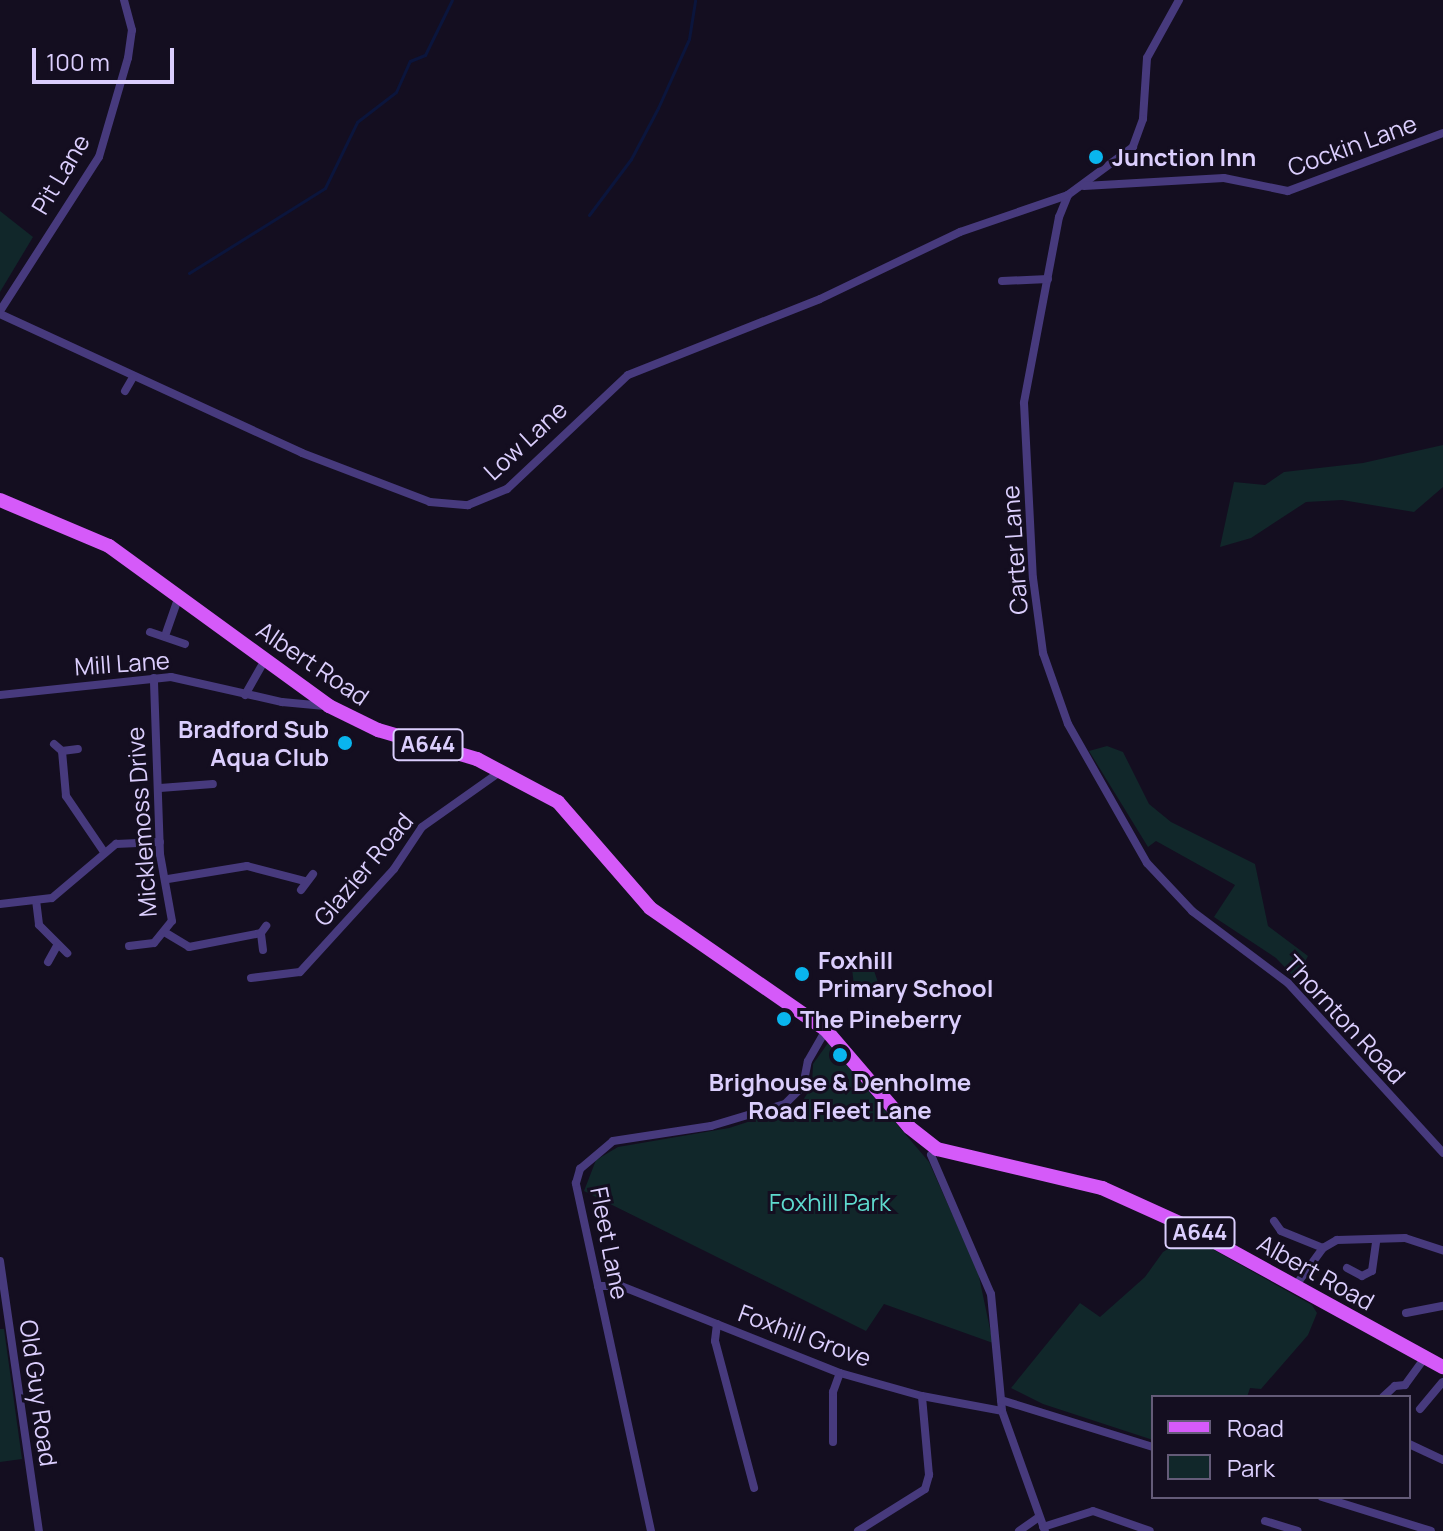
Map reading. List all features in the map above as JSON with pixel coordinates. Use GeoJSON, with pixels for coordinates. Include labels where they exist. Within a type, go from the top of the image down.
{"type":"FeatureCollection","features":[{"type":"Feature","properties":{"kind":"main road","name":"Albert Road"},"geometry":{"type":"LineString","coordinates":[[0,500],[109,546],[329,706],[378,730],[502,771],[558,802],[650,908],[826,1030]]}},
{"type":"Feature","properties":{"kind":"main road","name":"A644"},"geometry":{"type":"LineString","coordinates":[[826,1030],[909,1127],[937,1149]]}},
{"type":"Feature","properties":{"kind":"main road","name":"Albert Road"},"geometry":{"type":"LineString","coordinates":[[937,1149],[1102,1188],[1296,1285],[1443,1367]]}},
{"type":"Feature","properties":{"kind":"street","name":"Pit Lane"},"geometry":{"type":"LineString","coordinates":[[0,313],[99,157],[128,58],[132,30],[124,0]]}},
{"type":"Feature","properties":{"kind":"street"},"geometry":{"type":"LineString","coordinates":[[1068,195],[1133,147],[1143,119],[1147,58],[1179,0]]}},
{"type":"Feature","properties":{"kind":"street","name":"Cockin Lane"},"geometry":{"type":"LineString","coordinates":[[1083,186],[1224,178],[1288,191],[1443,133]]}},
{"type":"Feature","properties":{"kind":"street","name":"Low Lane"},"geometry":{"type":"LineString","coordinates":[[0,313],[133,377],[377,483],[430,502],[468,505],[507,489],[628,375],[820,299],[960,232],[1068,195]]}},
{"type":"Feature","properties":{"kind":"street","name":"Carter Lane"},"geometry":{"type":"LineString","coordinates":[[1068,195],[1024,403],[1033,578],[1043,653],[1063,712],[1096,776],[1147,863],[1172,891]]}},
{"type":"Feature","properties":{"kind":"street"},"geometry":{"type":"LineString","coordinates":[[1002,281],[1048,279]]}},
{"type":"Feature","properties":{"kind":"street"},"geometry":{"type":"LineString","coordinates":[[125,391],[133,377]]}},
{"type":"Feature","properties":{"kind":"street"},"geometry":{"type":"LineString","coordinates":[[165,636],[179,596]]}},
{"type":"Feature","properties":{"kind":"street"},"geometry":{"type":"LineString","coordinates":[[150,632],[185,644]]}},
{"type":"Feature","properties":{"kind":"street"},"geometry":{"type":"LineString","coordinates":[[245,695],[266,658]]}},
{"type":"Feature","properties":{"kind":"street","name":"Mill Lane"},"geometry":{"type":"LineString","coordinates":[[0,695],[171,677],[245,695],[329,706]]}},
{"type":"Feature","properties":{"kind":"street","name":"Micklemoss Drive"},"geometry":{"type":"LineString","coordinates":[[129,946],[166,933],[172,910],[160,842],[154,678]]}},
{"type":"Feature","properties":{"kind":"street"},"geometry":{"type":"LineString","coordinates":[[54,744],[62,751],[66,796],[104,852]]}},
{"type":"Feature","properties":{"kind":"street"},"geometry":{"type":"LineString","coordinates":[[62,751],[78,749]]}},
{"type":"Feature","properties":{"kind":"street","name":"Glazier Road"},"geometry":{"type":"LineString","coordinates":[[251,978],[300,972],[394,869],[422,827],[502,771]]}},
{"type":"Feature","properties":{"kind":"street"},"geometry":{"type":"LineString","coordinates":[[160,788],[213,784]]}},
{"type":"Feature","properties":{"kind":"street"},"geometry":{"type":"LineString","coordinates":[[0,904],[36,900],[63,892],[116,844],[160,842]]}},
{"type":"Feature","properties":{"kind":"street"},"geometry":{"type":"LineString","coordinates":[[168,879],[247,866],[302,885],[313,874]]}},
{"type":"Feature","properties":{"kind":"street","name":"Thornton Road"},"geometry":{"type":"LineString","coordinates":[[1172,891],[1288,983],[1443,1153]]}},
{"type":"Feature","properties":{"kind":"street"},"geometry":{"type":"LineString","coordinates":[[36,900],[39,925],[67,953]]}},
{"type":"Feature","properties":{"kind":"street"},"geometry":{"type":"LineString","coordinates":[[166,933],[189,947],[263,929],[263,950]]}},
{"type":"Feature","properties":{"kind":"street","name":"Micklemoss Drive"},"geometry":{"type":"LineString","coordinates":[[140,932],[140,944]]}},
{"type":"Feature","properties":{"kind":"street"},"geometry":{"type":"LineString","coordinates":[[48,962],[57,946]]}},
{"type":"Feature","properties":{"kind":"street","name":"Fleet Lane"},"geometry":{"type":"LineString","coordinates":[[651,1531],[576,1183],[590,1156],[613,1141],[711,1126],[785,1104],[803,1086],[808,1061],[826,1030]]}},
{"type":"Feature","properties":{"kind":"street"},"geometry":{"type":"LineString","coordinates":[[937,1149],[931,1155],[991,1294],[1002,1411],[1044,1529],[1093,1511],[1137,1529],[1150,1531]]}},
{"type":"Feature","properties":{"kind":"street"},"geometry":{"type":"LineString","coordinates":[[1274,1221],[1281,1231],[1323,1248]]}},
{"type":"Feature","properties":{"kind":"street"},"geometry":{"type":"LineString","coordinates":[[1296,1285],[1323,1248],[1337,1240],[1405,1238],[1443,1250]]}},
{"type":"Feature","properties":{"kind":"street"},"geometry":{"type":"LineString","coordinates":[[1347,1268],[1362,1276],[1372,1271],[1376,1241]]}},
{"type":"Feature","properties":{"kind":"street","name":"Old Guy Road"},"geometry":{"type":"LineString","coordinates":[[0,1261],[39,1531]]}},
{"type":"Feature","properties":{"kind":"street","name":"Foxhill Grove"},"geometry":{"type":"LineString","coordinates":[[598,1286],[621,1286],[840,1373],[922,1396],[1002,1411]]}},
{"type":"Feature","properties":{"kind":"street"},"geometry":{"type":"LineString","coordinates":[[1406,1313],[1443,1306]]}},
{"type":"Feature","properties":{"kind":"street"},"geometry":{"type":"LineString","coordinates":[[717,1324],[715,1341],[754,1488]]}},
{"type":"Feature","properties":{"kind":"street"},"geometry":{"type":"LineString","coordinates":[[1385,1395],[1395,1386],[1405,1385],[1425,1357]]}},
{"type":"Feature","properties":{"kind":"street"},"geometry":{"type":"LineString","coordinates":[[833,1442],[833,1392],[840,1373]]}},
{"type":"Feature","properties":{"kind":"street"},"geometry":{"type":"LineString","coordinates":[[1420,1409],[1443,1382]]}},
{"type":"Feature","properties":{"kind":"street"},"geometry":{"type":"LineString","coordinates":[[858,1531],[925,1489],[929,1475],[922,1396]]}},
{"type":"Feature","properties":{"kind":"street"},"geometry":{"type":"LineString","coordinates":[[1001,1400],[1151,1446]]}},
{"type":"Feature","properties":{"kind":"street"},"geometry":{"type":"LineString","coordinates":[[1411,1445],[1443,1460]]}},
{"type":"Feature","properties":{"kind":"street"},"geometry":{"type":"LineString","coordinates":[[1334,1499],[1431,1531]]}},
{"type":"Feature","properties":{"kind":"street"},"geometry":{"type":"LineString","coordinates":[[1019,1531],[1039,1517]]}},
{"type":"Feature","properties":{"kind":"street"},"geometry":{"type":"LineString","coordinates":[[1265,1521],[1297,1531]]}},
{"type":"Feature","properties":{"kind":"green space"},"geometry":{"type":"Polygon","coordinates":[[[0,211],[33,237],[0,292],[0,211]]]}},
{"type":"Feature","properties":{"kind":"green space"},"geometry":{"type":"Polygon","coordinates":[[[1443,445],[1443,487],[1414,512],[1342,500],[1306,502],[1251,538],[1220,547],[1234,482],[1265,485],[1284,472],[1363,463],[1443,445]]]}},
{"type":"Feature","properties":{"kind":"green space"},"geometry":{"type":"Polygon","coordinates":[[[1107,746],[1123,752],[1149,804],[1171,822],[1255,864],[1268,926],[1308,956],[1296,979],[1276,958],[1214,917],[1235,885],[1156,841],[1148,847],[1089,751],[1107,746]]]}},
{"type":"Feature","properties":{"kind":"green space"},"geometry":{"type":"Polygon","coordinates":[[[856,957],[872,965],[881,991],[855,995],[851,959],[856,957]]]}},
{"type":"Feature","properties":{"kind":"green space","name":"Foxhill Park"},"geometry":{"type":"Polygon","coordinates":[[[828,1043],[929,1162],[978,1272],[993,1343],[884,1304],[866,1331],[584,1191],[596,1160],[618,1147],[729,1128],[800,1105],[812,1086],[813,1064],[828,1043]]]}},
{"type":"Feature","properties":{"kind":"green space"},"geometry":{"type":"Polygon","coordinates":[[[1189,1236],[1312,1305],[1317,1313],[1308,1335],[1261,1389],[1250,1388],[1248,1395],[1151,1395],[1151,1439],[1043,1404],[1011,1388],[1080,1303],[1100,1317],[1145,1277],[1163,1252],[1189,1236]]]}},
{"type":"Feature","properties":{"kind":"green space"},"geometry":{"type":"Polygon","coordinates":[[[0,1329],[4,1329],[22,1459],[0,1462],[0,1329]]]}},
{"type":"Feature","properties":{"kind":"waterway"},"geometry":{"type":"LineString","coordinates":[[189,273],[325,188],[357,122],[396,92],[410,61],[425,55],[452,0]]}},
{"type":"Feature","properties":{"kind":"waterway"},"geometry":{"type":"LineString","coordinates":[[589,215],[631,159],[658,108],[689,39],[695,0]]}},
{"type":"Feature","properties":{"kind":"place","name":"Junction Inn"},"geometry":{"type":"Point","coordinates":[1096,157]}},
{"type":"Feature","properties":{"kind":"place","name":"Bradford Sub Aqua Club"},"geometry":{"type":"Point","coordinates":[345,743]}},
{"type":"Feature","properties":{"kind":"place","name":"Foxhill Primary School"},"geometry":{"type":"Point","coordinates":[802,974]}},
{"type":"Feature","properties":{"kind":"place","name":"The Pineberry"},"geometry":{"type":"Point","coordinates":[784,1019]}},
{"type":"Feature","properties":{"kind":"place","name":"Brighouse & Denholme Road Fleet Lane"},"geometry":{"type":"Point","coordinates":[840,1055]}}]}
